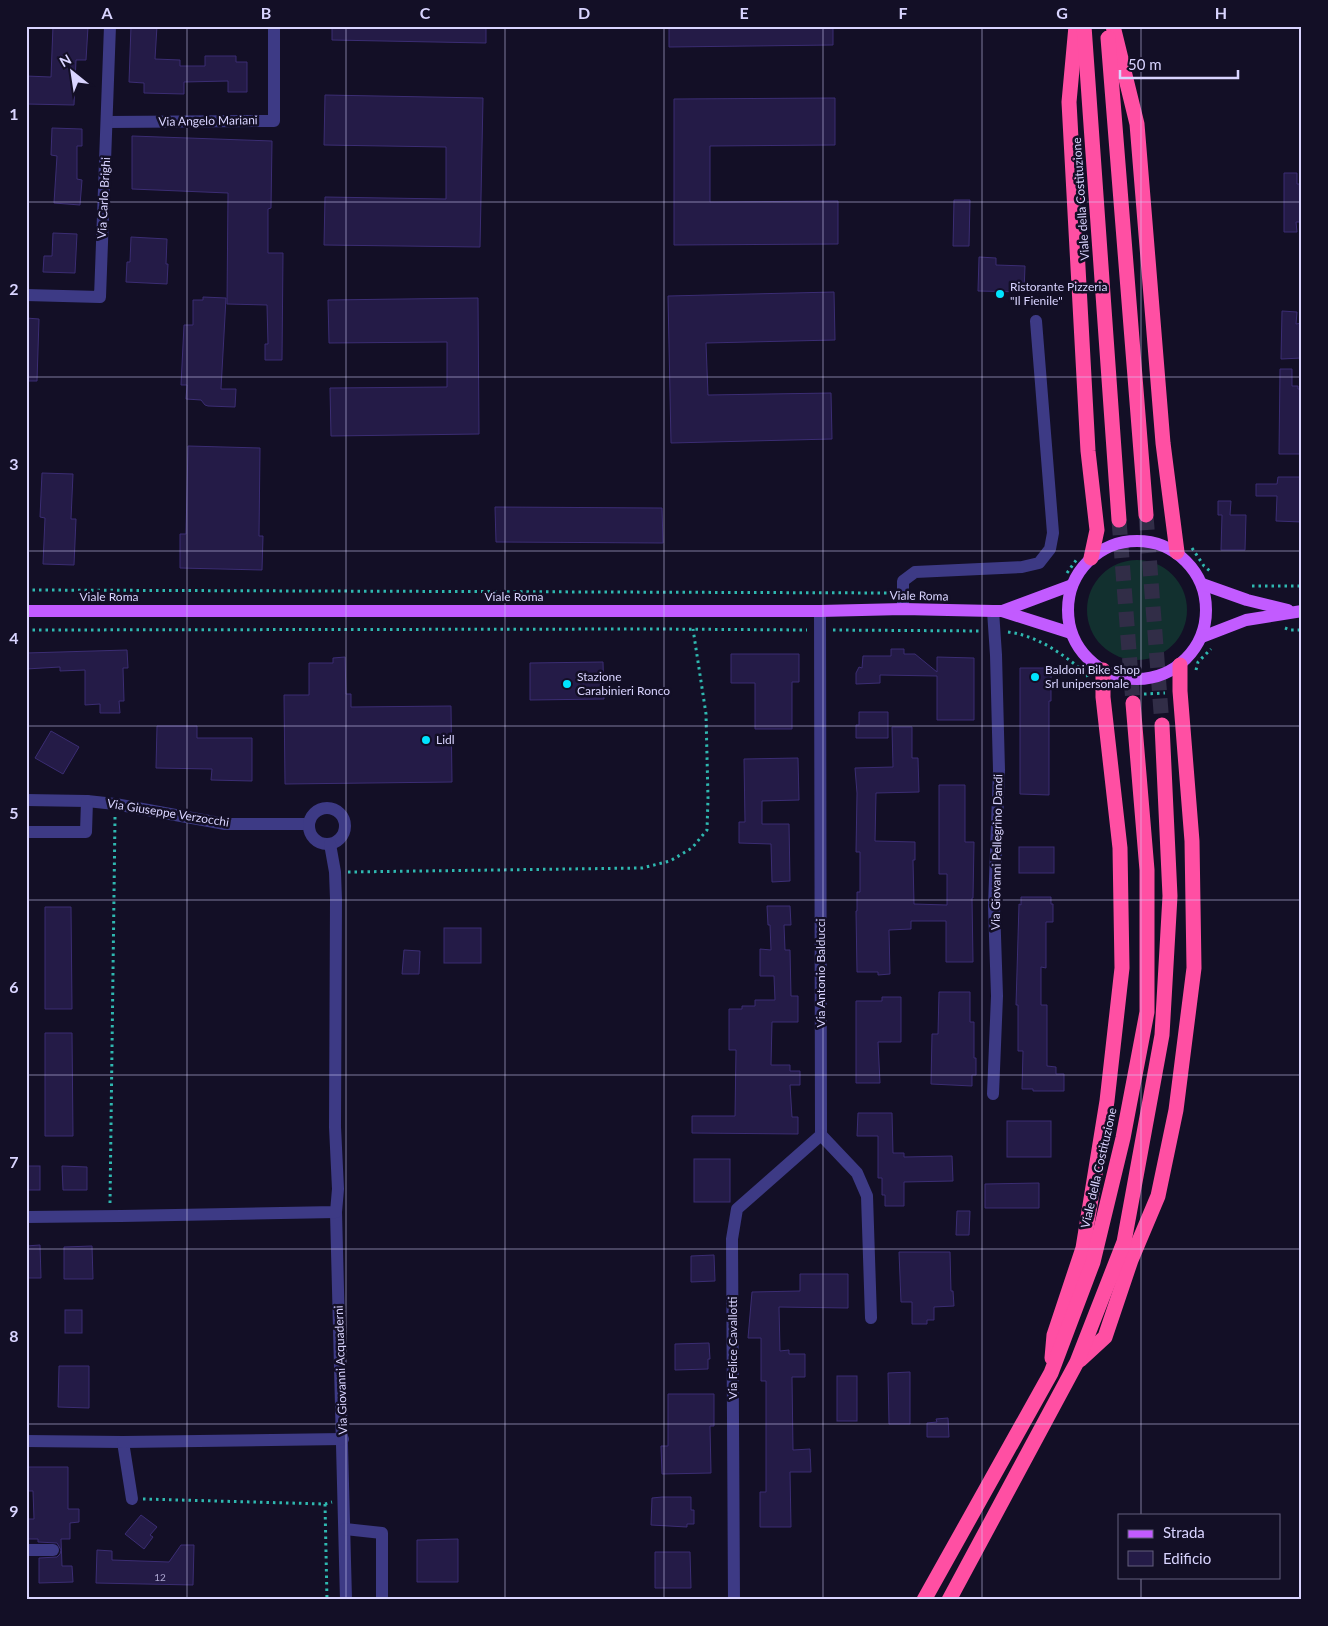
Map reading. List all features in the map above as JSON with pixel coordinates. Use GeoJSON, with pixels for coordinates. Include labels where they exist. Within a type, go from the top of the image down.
{"type":"FeatureCollection","features":[{"type":"Feature","properties":{"kind":"highway"},"geometry":{"type":"LineString","coordinates":[[1076,26],[1069,102],[1088,451],[1097,530],[1085,557]]}},
{"type":"Feature","properties":{"kind":"highway","name":"Viale della Costituzione"},"geometry":{"type":"LineString","coordinates":[[1084,26],[1119,520]]}},
{"type":"Feature","properties":{"kind":"highway"},"geometry":{"type":"LineString","coordinates":[[1107,26],[1146,515]]}},
{"type":"Feature","properties":{"kind":"highway"},"geometry":{"type":"LineString","coordinates":[[1113,26],[1137,124],[1163,443],[1183,548]]}},
{"type":"Feature","properties":{"kind":"highway"},"geometry":{"type":"LineString","coordinates":[[1077,1362],[1105,1337],[1132,1260],[1158,1196],[1176,1110],[1194,968],[1192,842],[1180,691],[1180,664]]}},
{"type":"Feature","properties":{"kind":"highway"},"geometry":{"type":"LineString","coordinates":[[1051,1373],[1054,1335],[1083,1248],[1107,1101],[1122,968],[1120,848],[1103,697],[1103,670]]}},
{"type":"Feature","properties":{"kind":"highway","name":"Viale della Costituzione"},"geometry":{"type":"LineString","coordinates":[[924,1600],[1051,1373],[1093,1262],[1123,1138],[1146,1012],[1147,870],[1133,703]]}},
{"type":"Feature","properties":{"kind":"highway"},"geometry":{"type":"LineString","coordinates":[[949,1600],[1077,1362],[1124,1242],[1162,1035],[1170,896],[1162,725]]}},
{"type":"Feature","properties":{"kind":"main road"},"geometry":{"type":"LineString","coordinates":[[1133,540],[1156,542],[1183,548],[1202,584],[1207,601],[1206,619],[1202,636],[1192,652],[1180,664],[1162,675],[1142,679],[1122,678],[1103,670],[1089,660],[1079,648],[1071,633],[1068,617],[1067,581],[1080,570],[1085,557],[1110,545],[1133,540]]}},
{"type":"Feature","properties":{"kind":"main road","name":"Viale Roma"},"geometry":{"type":"LineString","coordinates":[[998,611],[1067,581]]}},
{"type":"Feature","properties":{"kind":"main road"},"geometry":{"type":"LineString","coordinates":[[1202,584],[1247,600],[1297,611]]}},
{"type":"Feature","properties":{"kind":"main road","name":"Viale Roma"},"geometry":{"type":"LineString","coordinates":[[26,611],[820,611],[902,609],[998,611],[1071,633]]}},
{"type":"Feature","properties":{"kind":"main road"},"geometry":{"type":"LineString","coordinates":[[1202,636],[1246,620],[1297,611]]}},
{"type":"Feature","properties":{"kind":"street","name":"Via Carlo Brighi"},"geometry":{"type":"LineString","coordinates":[[26,295],[100,297],[108,122],[110,26]]}},
{"type":"Feature","properties":{"kind":"street","name":"Via Angelo Mariani"},"geometry":{"type":"LineString","coordinates":[[108,122],[274,121],[274,26]]}},
{"type":"Feature","properties":{"kind":"street"},"geometry":{"type":"LineString","coordinates":[[902,609],[903,581],[915,572],[1022,567],[1039,563],[1050,549],[1053,532],[1036,321]]}},
{"type":"Feature","properties":{"kind":"street","name":"Via Antonio Balducci"},"geometry":{"type":"LineString","coordinates":[[820,611],[821,1135]]}},
{"type":"Feature","properties":{"kind":"street","name":"Via Giovanni Pellegrino Dandi"},"geometry":{"type":"LineString","coordinates":[[993,1094],[997,996],[994,906],[999,770],[994,631],[998,611]]}},
{"type":"Feature","properties":{"kind":"street","name":"Via Giuseppe Verzocchi"},"geometry":{"type":"LineString","coordinates":[[26,800],[87,801],[115,804],[225,824],[309,824]]}},
{"type":"Feature","properties":{"kind":"street"},"geometry":{"type":"LineString","coordinates":[[26,832],[86,832],[87,801]]}},
{"type":"Feature","properties":{"kind":"street"},"geometry":{"type":"LineString","coordinates":[[329,808],[339,813],[344,823],[343,834],[340,839],[330,844],[324,844],[314,839],[309,829],[309,824],[314,814],[329,808]]}},
{"type":"Feature","properties":{"kind":"street","name":"Via Giovanni Acquaderni"},"geometry":{"type":"LineString","coordinates":[[330,844],[335,872],[337,956],[335,1127],[338,1189],[336,1212],[345,1499],[346,1600]]}},
{"type":"Feature","properties":{"kind":"street"},"geometry":{"type":"LineString","coordinates":[[821,1135],[856,1173],[867,1196],[872,1318]]}},
{"type":"Feature","properties":{"kind":"street","name":"Via Felice Cavallotti"},"geometry":{"type":"LineString","coordinates":[[734,1600],[732,1239],[737,1209],[821,1135]]}},
{"type":"Feature","properties":{"kind":"street"},"geometry":{"type":"LineString","coordinates":[[26,1216],[336,1212]]}},
{"type":"Feature","properties":{"kind":"street"},"geometry":{"type":"LineString","coordinates":[[26,1441],[123,1442],[343,1439]]}},
{"type":"Feature","properties":{"kind":"street"},"geometry":{"type":"LineString","coordinates":[[123,1442],[132,1499]]}},
{"type":"Feature","properties":{"kind":"street"},"geometry":{"type":"LineString","coordinates":[[345,1529],[382,1534],[382,1600]]}},
{"type":"Feature","properties":{"kind":"street"},"geometry":{"type":"LineString","coordinates":[[26,1550],[53,1550]]}},
{"type":"Feature","properties":{"kind":"path"},"geometry":{"type":"LineString","coordinates":[[1183,548],[1217,578]]}},
{"type":"Feature","properties":{"kind":"path"},"geometry":{"type":"LineString","coordinates":[[1067,581],[1085,557]]}},
{"type":"Feature","properties":{"kind":"path"},"geometry":{"type":"LineString","coordinates":[[1244,586],[1302,586]]}},
{"type":"Feature","properties":{"kind":"path"},"geometry":{"type":"LineString","coordinates":[[26,590],[902,593]]}},
{"type":"Feature","properties":{"kind":"path"},"geometry":{"type":"LineString","coordinates":[[1279,625],[1290,630],[1302,630]]}},
{"type":"Feature","properties":{"kind":"path"},"geometry":{"type":"LineString","coordinates":[[335,872],[642,868],[670,861],[692,848],[708,830],[706,714],[693,629]]}},
{"type":"Feature","properties":{"kind":"path"},"geometry":{"type":"LineString","coordinates":[[26,630],[693,629],[994,631],[1023,634],[1058,650],[1086,673],[1089,680]]}},
{"type":"Feature","properties":{"kind":"path"},"geometry":{"type":"LineString","coordinates":[[1195,677],[1198,662],[1213,647]]}},
{"type":"Feature","properties":{"kind":"path"},"geometry":{"type":"LineString","coordinates":[[115,804],[115,1216]]}},
{"type":"Feature","properties":{"kind":"path"},"geometry":{"type":"LineString","coordinates":[[132,1499],[325,1504],[345,1499]]}},
{"type":"Feature","properties":{"kind":"path"},"geometry":{"type":"LineString","coordinates":[[325,1504],[327,1600]]}},
{"type":"Feature","properties":{"kind":"green space"},"geometry":{"type":"Polygon","coordinates":[[[1137,560],[1156,564],[1173,574],[1183,591],[1187,610],[1183,629],[1173,646],[1156,656],[1137,660],[1118,656],[1101,646],[1091,629],[1087,610],[1091,591],[1101,574],[1118,564],[1137,560]]]}},
{"type":"Feature","properties":{"kind":"building"},"geometry":{"type":"Polygon","coordinates":[[[53,26],[88,27],[86,60],[76,60],[74,105],[26,104],[26,76],[51,77],[53,26]]]}},
{"type":"Feature","properties":{"kind":"building"},"geometry":{"type":"Polygon","coordinates":[[[131,26],[157,26],[155,59],[180,60],[180,66],[205,66],[205,56],[236,56],[236,62],[247,62],[247,92],[228,92],[228,81],[184,82],[184,94],[144,93],[144,83],[129,82],[131,26]]]}},
{"type":"Feature","properties":{"kind":"building"},"geometry":{"type":"Polygon","coordinates":[[[332,26],[486,26],[486,43],[332,40],[332,26]]]}},
{"type":"Feature","properties":{"kind":"building"},"geometry":{"type":"Polygon","coordinates":[[[669,26],[833,26],[833,45],[669,47],[669,26]]]}},
{"type":"Feature","properties":{"kind":"building"},"geometry":{"type":"Polygon","coordinates":[[[325,95],[483,98],[480,247],[324,245],[325,197],[446,199],[446,147],[324,145],[325,95]]]}},
{"type":"Feature","properties":{"kind":"building"},"geometry":{"type":"Polygon","coordinates":[[[835,98],[835,145],[710,146],[710,202],[838,201],[838,244],[674,245],[674,99],[835,98]]]}},
{"type":"Feature","properties":{"kind":"building"},"geometry":{"type":"Polygon","coordinates":[[[52,128],[82,129],[82,146],[77,146],[77,179],[82,180],[80,205],[54,203],[57,156],[51,155],[52,128]]]}},
{"type":"Feature","properties":{"kind":"building"},"geometry":{"type":"Polygon","coordinates":[[[132,136],[272,141],[271,208],[268,209],[268,253],[283,253],[282,360],[265,360],[265,344],[268,344],[267,305],[227,304],[228,193],[132,189],[132,136]]]}},
{"type":"Feature","properties":{"kind":"building"},"geometry":{"type":"Polygon","coordinates":[[[1284,173],[1297,173],[1297,184],[1302,184],[1302,222],[1296,222],[1297,232],[1284,232],[1284,173]]]}},
{"type":"Feature","properties":{"kind":"building"},"geometry":{"type":"Polygon","coordinates":[[[954,200],[970,200],[969,246],[953,246],[954,200]]]}},
{"type":"Feature","properties":{"kind":"building"},"geometry":{"type":"Polygon","coordinates":[[[53,233],[77,234],[75,273],[43,272],[44,256],[52,256],[53,233]]]}},
{"type":"Feature","properties":{"kind":"building"},"geometry":{"type":"Polygon","coordinates":[[[131,237],[167,239],[167,284],[126,282],[127,262],[130,262],[131,237]]]}},
{"type":"Feature","properties":{"kind":"building"},"geometry":{"type":"Polygon","coordinates":[[[979,257],[996,258],[996,265],[1025,266],[1024,292],[978,291],[979,257]]]}},
{"type":"Feature","properties":{"kind":"building"},"geometry":{"type":"Polygon","coordinates":[[[834,292],[835,340],[706,343],[708,395],[831,393],[832,439],[671,443],[668,296],[834,292]]]}},
{"type":"Feature","properties":{"kind":"building"},"geometry":{"type":"Polygon","coordinates":[[[203,297],[226,298],[221,389],[236,389],[235,407],[208,406],[201,400],[186,399],[187,385],[181,385],[184,325],[193,325],[193,300],[203,300],[203,297]]]}},
{"type":"Feature","properties":{"kind":"building"},"geometry":{"type":"Polygon","coordinates":[[[478,298],[479,434],[331,436],[330,388],[447,387],[447,342],[329,343],[328,300],[478,298]]]}},
{"type":"Feature","properties":{"kind":"building"},"geometry":{"type":"Polygon","coordinates":[[[1282,311],[1297,312],[1296,324],[1302,323],[1302,358],[1281,359],[1282,311]]]}},
{"type":"Feature","properties":{"kind":"building"},"geometry":{"type":"Polygon","coordinates":[[[26,318],[39,319],[37,381],[26,381],[26,318]]]}},
{"type":"Feature","properties":{"kind":"building"},"geometry":{"type":"Polygon","coordinates":[[[1280,369],[1292,369],[1292,386],[1298,386],[1298,389],[1302,389],[1302,454],[1279,454],[1280,369]]]}},
{"type":"Feature","properties":{"kind":"building"},"geometry":{"type":"Polygon","coordinates":[[[188,446],[260,448],[259,536],[263,536],[262,570],[180,568],[180,534],[186,534],[188,446]]]}},
{"type":"Feature","properties":{"kind":"building"},"geometry":{"type":"Polygon","coordinates":[[[42,473],[73,474],[71,519],[76,519],[74,565],[43,564],[45,518],[40,517],[42,473]]]}},
{"type":"Feature","properties":{"kind":"building"},"geometry":{"type":"Polygon","coordinates":[[[1278,477],[1302,477],[1302,522],[1276,521],[1277,496],[1256,496],[1256,484],[1277,484],[1278,477]]]}},
{"type":"Feature","properties":{"kind":"building"},"geometry":{"type":"Polygon","coordinates":[[[1218,501],[1231,501],[1230,515],[1246,515],[1245,550],[1221,550],[1222,515],[1218,515],[1218,501]]]}},
{"type":"Feature","properties":{"kind":"building"},"geometry":{"type":"Polygon","coordinates":[[[495,507],[662,508],[663,543],[496,542],[495,507]]]}},
{"type":"Feature","properties":{"kind":"building"},"geometry":{"type":"Polygon","coordinates":[[[891,649],[904,649],[904,654],[915,654],[937,672],[937,657],[974,658],[974,720],[937,720],[937,676],[880,675],[880,683],[856,684],[856,673],[859,667],[862,668],[863,656],[891,656],[891,649]]]}},
{"type":"Feature","properties":{"kind":"building"},"geometry":{"type":"Polygon","coordinates":[[[127,650],[128,668],[123,668],[124,701],[119,701],[120,713],[100,713],[100,704],[85,705],[85,670],[60,671],[60,667],[26,669],[26,653],[127,650]]]}},
{"type":"Feature","properties":{"kind":"building"},"geometry":{"type":"Polygon","coordinates":[[[731,654],[799,654],[799,682],[792,682],[792,729],[755,729],[755,683],[731,683],[731,654]]]}},
{"type":"Feature","properties":{"kind":"building"},"geometry":{"type":"Polygon","coordinates":[[[345,657],[346,694],[351,694],[351,707],[451,706],[452,782],[285,784],[284,695],[309,695],[309,663],[333,663],[333,658],[345,657]]]}},
{"type":"Feature","properties":{"kind":"building"},"geometry":{"type":"Polygon","coordinates":[[[603,662],[604,699],[530,700],[530,663],[603,662]]]}},
{"type":"Feature","properties":{"kind":"building"},"geometry":{"type":"Polygon","coordinates":[[[1020,668],[1051,668],[1049,795],[1020,794],[1020,668]]]}},
{"type":"Feature","properties":{"kind":"building"},"geometry":{"type":"Polygon","coordinates":[[[859,712],[888,712],[888,738],[856,738],[859,712]]]}},
{"type":"Feature","properties":{"kind":"building"},"geometry":{"type":"Polygon","coordinates":[[[157,726],[197,726],[197,738],[252,738],[252,781],[211,780],[212,769],[156,768],[157,726]]]}},
{"type":"Feature","properties":{"kind":"building"},"geometry":{"type":"Polygon","coordinates":[[[892,727],[912,727],[912,758],[918,758],[919,792],[876,793],[875,841],[915,842],[915,860],[913,860],[914,904],[947,905],[947,874],[939,874],[939,785],[965,785],[965,842],[974,842],[972,898],[973,962],[946,962],[946,921],[911,921],[911,929],[889,930],[890,974],[878,975],[878,972],[857,972],[856,911],[857,892],[860,892],[860,852],[856,852],[857,793],[855,768],[893,767],[892,727]]]}},
{"type":"Feature","properties":{"kind":"building"},"geometry":{"type":"Polygon","coordinates":[[[51,731],[79,747],[63,774],[35,758],[51,731]]]}},
{"type":"Feature","properties":{"kind":"building"},"geometry":{"type":"Polygon","coordinates":[[[798,758],[799,800],[762,801],[762,824],[789,824],[790,881],[772,882],[771,844],[739,843],[739,822],[745,822],[744,759],[798,758]]]}},
{"type":"Feature","properties":{"kind":"building"},"geometry":{"type":"Polygon","coordinates":[[[1019,847],[1054,847],[1054,873],[1019,873],[1019,847]]]}},
{"type":"Feature","properties":{"kind":"building"},"geometry":{"type":"Polygon","coordinates":[[[1021,897],[1051,897],[1051,904],[1053,904],[1053,922],[1046,922],[1046,968],[1041,967],[1041,1005],[1047,1005],[1047,1066],[1056,1067],[1056,1074],[1064,1074],[1064,1091],[1022,1089],[1023,1051],[1018,1051],[1018,1005],[1016,1005],[1019,904],[1021,905],[1021,897]]]}},
{"type":"Feature","properties":{"kind":"building"},"geometry":{"type":"Polygon","coordinates":[[[767,906],[790,906],[791,925],[784,925],[785,950],[790,950],[791,996],[798,996],[798,1022],[772,1022],[771,1065],[790,1065],[790,1071],[800,1071],[800,1085],[790,1085],[792,1117],[798,1117],[798,1134],[692,1133],[692,1116],[735,1116],[736,1050],[729,1050],[729,1009],[755,1006],[755,1000],[775,1000],[774,976],[760,976],[760,949],[771,950],[767,906]]]}},
{"type":"Feature","properties":{"kind":"building"},"geometry":{"type":"Polygon","coordinates":[[[45,907],[71,907],[72,1009],[45,1009],[45,907]]]}},
{"type":"Feature","properties":{"kind":"building"},"geometry":{"type":"Polygon","coordinates":[[[444,928],[481,928],[481,963],[444,963],[444,928]]]}},
{"type":"Feature","properties":{"kind":"building"},"geometry":{"type":"Polygon","coordinates":[[[404,950],[420,951],[419,974],[402,974],[404,950]]]}},
{"type":"Feature","properties":{"kind":"building"},"geometry":{"type":"Polygon","coordinates":[[[939,992],[970,992],[970,1022],[974,1022],[974,1058],[976,1058],[976,1075],[972,1075],[972,1086],[931,1084],[932,1034],[938,1034],[939,992]]]}},
{"type":"Feature","properties":{"kind":"building"},"geometry":{"type":"Polygon","coordinates":[[[882,997],[901,997],[901,1042],[878,1042],[880,1083],[856,1083],[856,1001],[882,1001],[882,997]]]}},
{"type":"Feature","properties":{"kind":"building"},"geometry":{"type":"Polygon","coordinates":[[[45,1033],[72,1033],[73,1136],[45,1136],[45,1033]]]}},
{"type":"Feature","properties":{"kind":"building"},"geometry":{"type":"Polygon","coordinates":[[[858,1113],[892,1113],[893,1153],[904,1153],[904,1157],[952,1156],[953,1181],[904,1182],[904,1206],[885,1206],[885,1195],[882,1195],[882,1178],[878,1178],[878,1136],[857,1136],[858,1113]]]}},
{"type":"Feature","properties":{"kind":"building"},"geometry":{"type":"Polygon","coordinates":[[[1007,1121],[1051,1121],[1051,1157],[1007,1157],[1007,1121]]]}},
{"type":"Feature","properties":{"kind":"building"},"geometry":{"type":"Polygon","coordinates":[[[694,1159],[730,1159],[730,1202],[694,1202],[694,1159]]]}},
{"type":"Feature","properties":{"kind":"building"},"geometry":{"type":"Polygon","coordinates":[[[26,1166],[40,1166],[40,1190],[26,1190],[26,1166]]]}},
{"type":"Feature","properties":{"kind":"building"},"geometry":{"type":"Polygon","coordinates":[[[62,1166],[87,1167],[87,1190],[63,1190],[62,1166]]]}},
{"type":"Feature","properties":{"kind":"building"},"geometry":{"type":"Polygon","coordinates":[[[1039,1183],[1039,1208],[985,1208],[985,1184],[1039,1183]]]}},
{"type":"Feature","properties":{"kind":"building"},"geometry":{"type":"Polygon","coordinates":[[[957,1211],[970,1211],[969,1235],[956,1235],[957,1211]]]}},
{"type":"Feature","properties":{"kind":"building"},"geometry":{"type":"Polygon","coordinates":[[[40,1245],[41,1278],[26,1278],[26,1246],[40,1245]]]}},
{"type":"Feature","properties":{"kind":"building"},"geometry":{"type":"Polygon","coordinates":[[[92,1246],[93,1279],[64,1279],[64,1247],[92,1246]]]}},
{"type":"Feature","properties":{"kind":"building"},"geometry":{"type":"Polygon","coordinates":[[[899,1252],[950,1252],[951,1291],[953,1291],[954,1306],[934,1307],[934,1320],[927,1320],[927,1324],[912,1324],[912,1302],[901,1302],[899,1252]]]}},
{"type":"Feature","properties":{"kind":"building"},"geometry":{"type":"Polygon","coordinates":[[[714,1255],[715,1281],[691,1282],[691,1256],[714,1255]]]}},
{"type":"Feature","properties":{"kind":"building"},"geometry":{"type":"Polygon","coordinates":[[[800,1274],[848,1274],[848,1308],[779,1307],[780,1351],[789,1350],[789,1354],[805,1354],[805,1377],[792,1377],[793,1450],[810,1449],[811,1472],[790,1472],[791,1527],[760,1527],[760,1492],[766,1492],[766,1381],[761,1381],[761,1338],[748,1338],[752,1292],[800,1291],[800,1274]]]}},
{"type":"Feature","properties":{"kind":"building"},"geometry":{"type":"Polygon","coordinates":[[[65,1310],[82,1310],[82,1333],[65,1333],[65,1310]]]}},
{"type":"Feature","properties":{"kind":"building"},"geometry":{"type":"Polygon","coordinates":[[[709,1343],[710,1359],[708,1359],[708,1369],[675,1370],[675,1344],[709,1343]]]}},
{"type":"Feature","properties":{"kind":"building"},"geometry":{"type":"Polygon","coordinates":[[[59,1366],[89,1366],[89,1408],[58,1407],[59,1366]]]}},
{"type":"Feature","properties":{"kind":"building"},"geometry":{"type":"Polygon","coordinates":[[[910,1372],[910,1424],[889,1424],[888,1373],[910,1372]]]}},
{"type":"Feature","properties":{"kind":"building"},"geometry":{"type":"Polygon","coordinates":[[[837,1376],[857,1376],[857,1421],[837,1421],[837,1376]]]}},
{"type":"Feature","properties":{"kind":"building"},"geometry":{"type":"Polygon","coordinates":[[[668,1394],[714,1394],[714,1426],[710,1426],[711,1473],[662,1474],[661,1446],[668,1446],[668,1394]]]}},
{"type":"Feature","properties":{"kind":"building"},"geometry":{"type":"Polygon","coordinates":[[[948,1418],[949,1437],[927,1437],[927,1423],[937,1422],[936,1419],[948,1418]]]}},
{"type":"Feature","properties":{"kind":"building"},"geometry":{"type":"Polygon","coordinates":[[[26,1467],[68,1467],[68,1509],[79,1509],[79,1522],[70,1523],[70,1539],[61,1539],[62,1566],[72,1566],[73,1582],[39,1583],[39,1558],[57,1557],[61,1550],[57,1543],[38,1542],[38,1539],[28,1539],[28,1519],[34,1519],[33,1491],[26,1491],[26,1467]]]}},
{"type":"Feature","properties":{"kind":"building"},"geometry":{"type":"Polygon","coordinates":[[[691,1497],[691,1510],[694,1510],[694,1524],[687,1524],[687,1527],[651,1525],[652,1498],[691,1497]]]}},
{"type":"Feature","properties":{"kind":"building"},"geometry":{"type":"Polygon","coordinates":[[[141,1515],[157,1527],[150,1535],[153,1537],[144,1549],[125,1534],[141,1515]]]}},
{"type":"Feature","properties":{"kind":"building"},"geometry":{"type":"Polygon","coordinates":[[[458,1539],[458,1582],[417,1582],[417,1540],[458,1539]]]}},
{"type":"Feature","properties":{"kind":"building"},"geometry":{"type":"Polygon","coordinates":[[[181,1545],[194,1545],[193,1585],[96,1583],[97,1550],[112,1551],[112,1560],[169,1562],[181,1545]]]}},
{"type":"Feature","properties":{"kind":"building"},"geometry":{"type":"Polygon","coordinates":[[[655,1552],[690,1552],[691,1588],[655,1588],[655,1552]]]}},
{"type":"Feature","properties":{"kind":"tunnel"},"geometry":{"type":"LineString","coordinates":[[1146,515],[1162,725]]}},
{"type":"Feature","properties":{"kind":"tunnel"},"geometry":{"type":"LineString","coordinates":[[1119,520],[1133,703]]}},
{"type":"Feature","properties":{"kind":"place","name":"Ristorante Pizzeria \"Il Fienile\""},"geometry":{"type":"Point","coordinates":[1000,294]}},
{"type":"Feature","properties":{"kind":"place","name":"Baldoni Bike Shop Srl unipersonale"},"geometry":{"type":"Point","coordinates":[1035,677]}},
{"type":"Feature","properties":{"kind":"place","name":"Stazione Carabinieri Ronco"},"geometry":{"type":"Point","coordinates":[567,684]}},
{"type":"Feature","properties":{"kind":"place","name":"Lidl"},"geometry":{"type":"Point","coordinates":[426,740]}}]}
